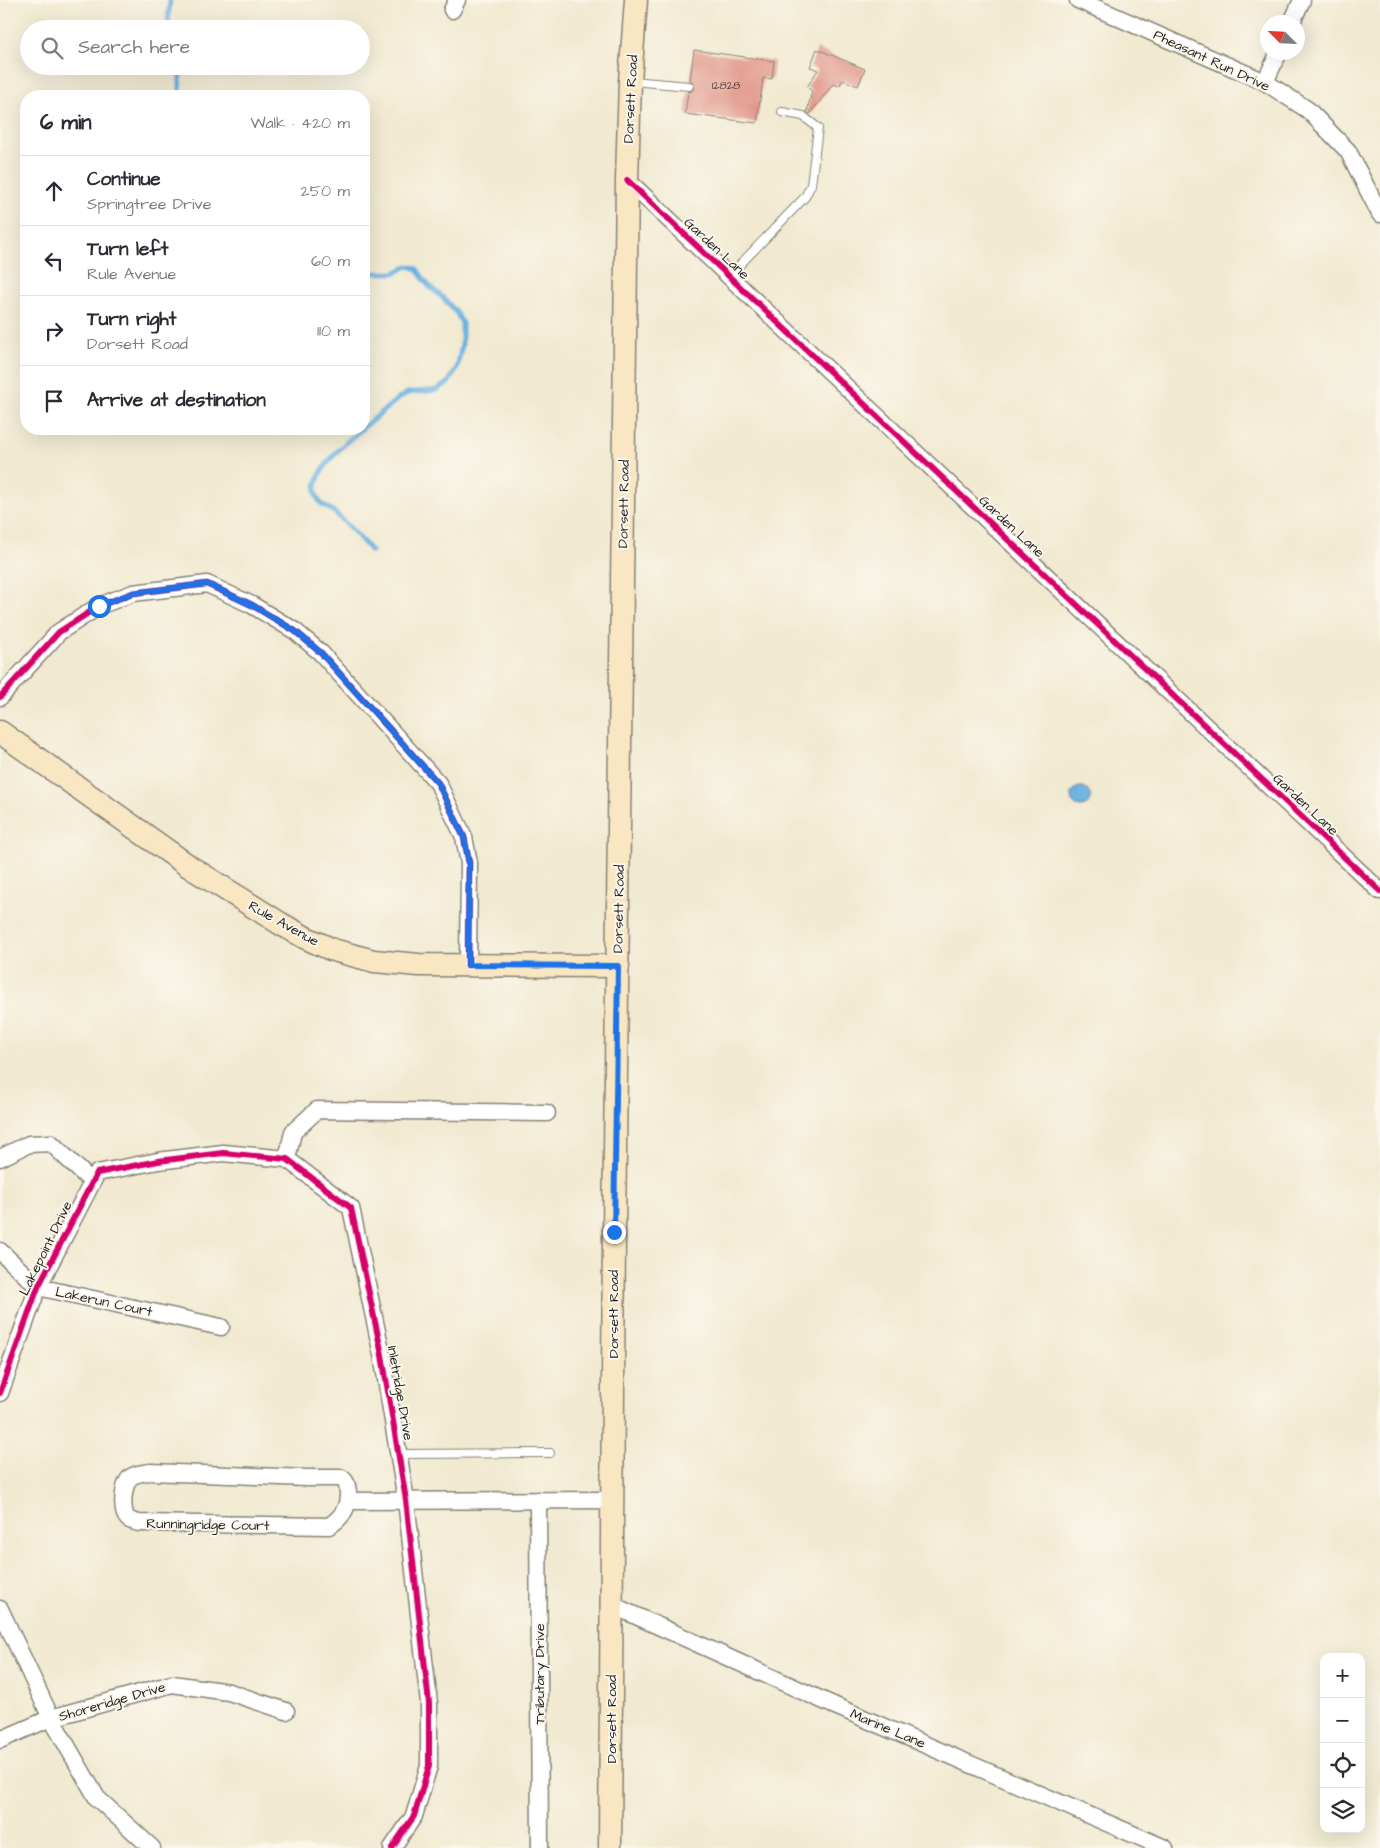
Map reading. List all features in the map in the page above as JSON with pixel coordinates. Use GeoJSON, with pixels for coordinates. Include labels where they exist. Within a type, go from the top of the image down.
{"type":"FeatureCollection","features":[{"type":"Feature","properties":{"kind":"main road","name":"Dorsett Road"},"geometry":{"type":"LineString","coordinates":[[610,1848],[611,1500],[627,180],[630,81],[636,0]]}},
{"type":"Feature","properties":{"kind":"main road","name":"Rule Avenue"},"geometry":{"type":"LineString","coordinates":[[0,732],[190,867],[306,938],[333,950],[374,961],[419,965],[618,966]]}},
{"type":"Feature","properties":{"kind":"street","name":"Pheasant Run Drive"},"geometry":{"type":"LineString","coordinates":[[1078,0],[1265,82],[1308,110],[1348,151],[1380,214]]}},
{"type":"Feature","properties":{"kind":"street"},"geometry":{"type":"LineString","coordinates":[[1295,15],[1302,0]]}},
{"type":"Feature","properties":{"kind":"street"},"geometry":{"type":"LineString","coordinates":[[1265,82],[1275,60]]}},
{"type":"Feature","properties":{"kind":"street","name":"Garden Lane"},"geometry":{"type":"LineString","coordinates":[[627,180],[1380,891]]}},
{"type":"Feature","properties":{"kind":"street"},"geometry":{"type":"LineString","coordinates":[[0,697],[59,632],[99,606],[133,593],[207,584],[252,605],[295,631],[321,653],[438,783],[464,837],[469,863],[468,965]]}},
{"type":"Feature","properties":{"kind":"street"},"geometry":{"type":"LineString","coordinates":[[0,1158],[29,1144],[51,1143],[94,1177],[158,1161],[223,1153],[287,1160],[293,1132],[317,1110],[547,1113]]}},
{"type":"Feature","properties":{"kind":"street","name":"Inletridge Drive"},"geometry":{"type":"LineString","coordinates":[[287,1160],[351,1208],[382,1355],[406,1500],[429,1703],[429,1766],[414,1816],[392,1848]]}},
{"type":"Feature","properties":{"kind":"street","name":"Lakepoint Drive"},"geometry":{"type":"LineString","coordinates":[[0,1393],[38,1287],[94,1177]]}},
{"type":"Feature","properties":{"kind":"street","name":"Lakerun Court"},"geometry":{"type":"LineString","coordinates":[[0,1251],[38,1287],[221,1327]]}},
{"type":"Feature","properties":{"kind":"street","name":"Runningridge Court"},"geometry":{"type":"LineString","coordinates":[[150,1472],[342,1478],[347,1483],[348,1501],[338,1521],[329,1526],[139,1523],[128,1519],[124,1513],[123,1503],[129,1478],[135,1474],[150,1472]]}},
{"type":"Feature","properties":{"kind":"street","name":"Tributary Drive"},"geometry":{"type":"LineString","coordinates":[[538,1500],[540,1848]]}},
{"type":"Feature","properties":{"kind":"street"},"geometry":{"type":"LineString","coordinates":[[348,1501],[611,1500]]}},
{"type":"Feature","properties":{"kind":"street","name":"Marine Lane"},"geometry":{"type":"LineString","coordinates":[[612,1605],[833,1705],[1165,1848]]}},
{"type":"Feature","properties":{"kind":"street"},"geometry":{"type":"LineString","coordinates":[[0,1609],[51,1718],[97,1798],[152,1848]]}},
{"type":"Feature","properties":{"kind":"street","name":"Shoreridge Drive"},"geometry":{"type":"LineString","coordinates":[[0,1740],[51,1718],[172,1684],[230,1692],[286,1711]]}},
{"type":"Feature","properties":{"kind":"lane"},"geometry":{"type":"LineString","coordinates":[[630,81],[689,86]]}},
{"type":"Feature","properties":{"kind":"lane"},"geometry":{"type":"LineString","coordinates":[[729,276],[805,197],[811,185],[818,128],[803,116],[782,112]]}},
{"type":"Feature","properties":{"kind":"lane"},"geometry":{"type":"LineString","coordinates":[[398,1454],[550,1453]]}},
{"type":"Feature","properties":{"kind":"water"},"geometry":{"type":"Polygon","coordinates":[[[1081,787],[1088,790],[1091,797],[1088,804],[1081,807],[1074,804],[1071,797],[1074,790],[1081,787]]]}},
{"type":"Feature","properties":{"kind":"building"},"geometry":{"type":"Polygon","coordinates":[[[817,49],[865,69],[858,86],[843,80],[839,86],[833,84],[810,114],[807,112],[812,91],[807,87],[818,70],[810,67],[817,49]]]}},
{"type":"Feature","properties":{"kind":"building"},"geometry":{"type":"Polygon","coordinates":[[[694,50],[774,61],[772,79],[763,78],[757,123],[685,114],[688,92],[692,91],[694,87],[694,83],[690,80],[694,50]]]}},
{"type":"Feature","properties":{"kind":"waterway"},"geometry":{"type":"LineString","coordinates":[[168,20],[170,0]]}},
{"type":"Feature","properties":{"kind":"waterway"},"geometry":{"type":"LineString","coordinates":[[180,75],[180,90]]}},
{"type":"Feature","properties":{"kind":"waterway"},"geometry":{"type":"LineString","coordinates":[[370,273],[394,273],[408,266],[416,268],[428,285],[456,312],[462,323],[462,344],[457,368],[448,383],[436,390],[407,393],[370,422]]}},
{"type":"Feature","properties":{"kind":"waterway"},"geometry":{"type":"LineString","coordinates":[[355,435],[328,462],[316,484],[316,494],[321,503],[339,517],[371,551]]}},
{"type":"Feature","properties":{"kind":"cycle path"},"geometry":{"type":"LineString","coordinates":[[627,180],[1380,891]]}},
{"type":"Feature","properties":{"kind":"cycle path"},"geometry":{"type":"LineString","coordinates":[[0,697],[59,632],[99,606],[133,593],[207,584],[252,605],[295,631],[321,653],[438,783],[464,837],[469,863],[468,965]]}},
{"type":"Feature","properties":{"kind":"cycle path"},"geometry":{"type":"LineString","coordinates":[[0,1393],[38,1287],[97,1173],[158,1161],[223,1153],[287,1159],[351,1208],[382,1355],[406,1500],[429,1703],[429,1766],[414,1816],[392,1848]]}},
{"type":"Feature","properties":{"kind":"route"},"geometry":{"type":"LineString","coordinates":[[99,606],[133,593],[207,584],[252,605],[295,631],[321,653],[438,783],[464,837],[469,863],[468,965],[618,966],[614,1232]]}}]}
